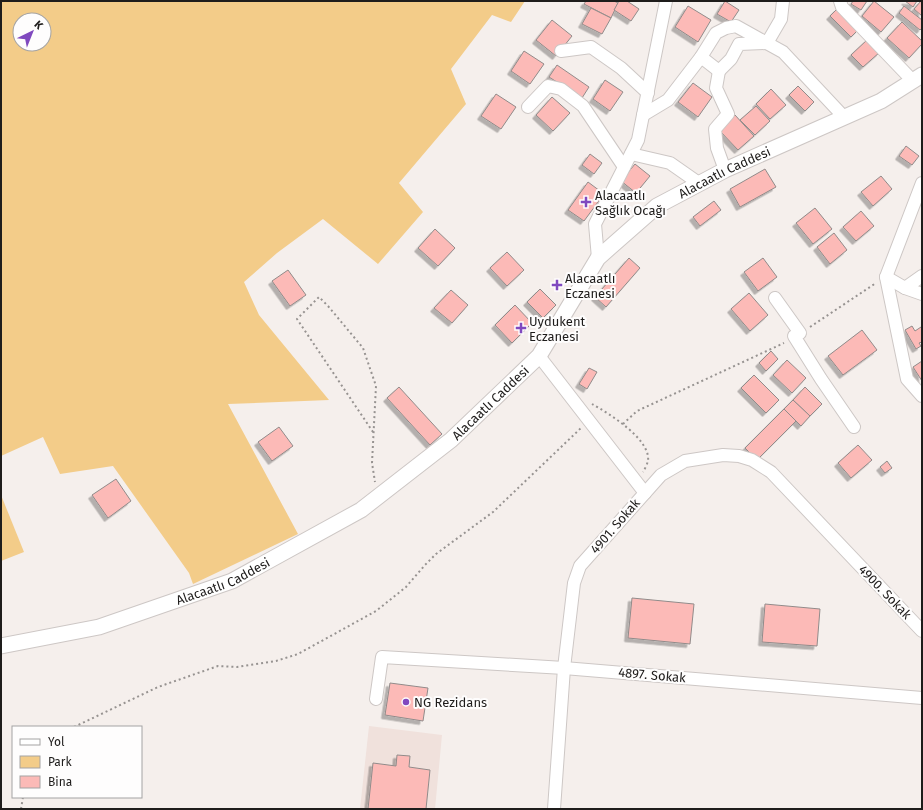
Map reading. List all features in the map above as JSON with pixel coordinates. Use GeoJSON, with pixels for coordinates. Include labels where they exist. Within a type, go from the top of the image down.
{"type":"FeatureCollection","features":[{"type":"Feature","properties":{"kind":"street"},"geometry":{"type":"LineString","coordinates":[[598,258],[595,224],[638,140],[666,1]]}},
{"type":"Feature","properties":{"kind":"street"},"geometry":{"type":"LineString","coordinates":[[767,42],[781,19],[783,1]]}},
{"type":"Feature","properties":{"kind":"street"},"geometry":{"type":"LineString","coordinates":[[840,1],[842,7],[918,78]]}},
{"type":"Feature","properties":{"kind":"street"},"geometry":{"type":"LineString","coordinates":[[643,115],[668,100],[701,57],[716,33],[726,28],[736,26],[783,52],[844,117]]}},
{"type":"Feature","properties":{"kind":"street"},"geometry":{"type":"LineString","coordinates":[[725,170],[717,148],[715,129],[728,114],[716,88],[720,71],[731,59],[739,44],[767,42]]}},
{"type":"Feature","properties":{"kind":"street"},"geometry":{"type":"LineString","coordinates":[[561,51],[591,47],[621,68],[648,93]]}},
{"type":"Feature","properties":{"kind":"street"},"geometry":{"type":"LineString","coordinates":[[701,57],[720,71]]}},
{"type":"Feature","properties":{"kind":"street","name":"Alacaatlı Caddesi"},"geometry":{"type":"LineString","coordinates":[[1,646],[99,627],[232,581],[361,510],[451,440],[539,356],[598,258],[656,206],[725,170],[881,101],[918,78]]}},
{"type":"Feature","properties":{"kind":"street"},"geometry":{"type":"LineString","coordinates":[[528,106],[548,86],[561,89],[583,106],[624,167]]}},
{"type":"Feature","properties":{"kind":"street"},"geometry":{"type":"LineString","coordinates":[[631,154],[670,163],[700,184]]}},
{"type":"Feature","properties":{"kind":"street"},"geometry":{"type":"LineString","coordinates":[[922,183],[886,277],[907,379],[922,396]]}},
{"type":"Feature","properties":{"kind":"street"},"geometry":{"type":"LineString","coordinates":[[905,288],[922,276]]}},
{"type":"Feature","properties":{"kind":"street"},"geometry":{"type":"LineString","coordinates":[[886,277],[905,288],[922,294]]}},
{"type":"Feature","properties":{"kind":"street"},"geometry":{"type":"LineString","coordinates":[[776,298],[820,379],[854,427]]}},
{"type":"Feature","properties":{"kind":"street"},"geometry":{"type":"LineString","coordinates":[[539,356],[645,492]]}},
{"type":"Feature","properties":{"kind":"street","name":"4901. Sokak"},"geometry":{"type":"LineString","coordinates":[[554,809],[564,668],[574,583],[580,566],[661,475],[685,461],[723,455],[745,458],[771,472],[847,553]]}},
{"type":"Feature","properties":{"kind":"street","name":"4900. Sokak"},"geometry":{"type":"LineString","coordinates":[[847,553],[922,631]]}},
{"type":"Feature","properties":{"kind":"street","name":"4897. Sokak"},"geometry":{"type":"LineString","coordinates":[[376,699],[382,657],[564,668],[922,698]]}},
{"type":"Feature","properties":{"kind":"path"},"geometry":{"type":"LineString","coordinates":[[623,424],[637,411],[778,346],[831,314],[886,277]]}},
{"type":"Feature","properties":{"kind":"path"},"geometry":{"type":"LineString","coordinates":[[373,432],[297,319],[319,297],[363,348],[376,386],[372,463],[378,496]]}},
{"type":"Feature","properties":{"kind":"path"},"geometry":{"type":"LineString","coordinates":[[588,401],[623,424],[639,439],[646,450],[648,460],[637,482]]}},
{"type":"Feature","properties":{"kind":"path"},"geometry":{"type":"LineString","coordinates":[[76,726],[158,687],[218,666],[238,666],[276,661],[298,654],[376,611],[406,587],[436,554],[493,512],[590,420]]}},
{"type":"Feature","properties":{"kind":"path"},"geometry":{"type":"LineString","coordinates":[[21,809],[23,798]]}},
{"type":"Feature","properties":{"kind":"shaded area"},"geometry":{"type":"Polygon","coordinates":[[[369,726],[442,735],[435,809],[360,809],[369,726]]]}},
{"type":"Feature","properties":{"kind":"green space"},"geometry":{"type":"Polygon","coordinates":[[[1,1],[525,1],[511,22],[492,15],[451,69],[466,104],[399,183],[423,212],[378,264],[323,219],[277,253],[244,282],[259,315],[329,400],[228,404],[298,534],[193,584],[189,573],[113,466],[60,474],[43,437],[1,456],[1,1]]]}},
{"type":"Feature","properties":{"kind":"green space"},"geometry":{"type":"Polygon","coordinates":[[[1,495],[24,552],[1,561],[1,495]]]}},
{"type":"Feature","properties":{"kind":"building"},"geometry":{"type":"Polygon","coordinates":[[[586,1],[614,1],[618,3],[611,18],[584,4],[586,1]]]}},
{"type":"Feature","properties":{"kind":"building"},"geometry":{"type":"Polygon","coordinates":[[[619,1],[627,1],[639,9],[631,21],[614,10],[619,1]]]}},
{"type":"Feature","properties":{"kind":"building"},"geometry":{"type":"Polygon","coordinates":[[[725,1],[739,10],[731,22],[717,14],[725,1]]]}},
{"type":"Feature","properties":{"kind":"building"},"geometry":{"type":"Polygon","coordinates":[[[853,1],[867,1],[861,10],[851,4],[853,1]]]}},
{"type":"Feature","properties":{"kind":"building"},"geometry":{"type":"Polygon","coordinates":[[[874,1],[894,17],[881,32],[862,16],[874,1]]]}},
{"type":"Feature","properties":{"kind":"building"},"geometry":{"type":"Polygon","coordinates":[[[905,1],[917,1],[913,7],[905,1]]]}},
{"type":"Feature","properties":{"kind":"building"},"geometry":{"type":"Polygon","coordinates":[[[922,1],[922,16],[914,9],[922,1]]]}},
{"type":"Feature","properties":{"kind":"building"},"geometry":{"type":"Polygon","coordinates":[[[688,6],[711,20],[698,42],[675,27],[688,6]]]}},
{"type":"Feature","properties":{"kind":"building"},"geometry":{"type":"Polygon","coordinates":[[[904,6],[922,20],[922,28],[920,30],[899,13],[904,6]]]}},
{"type":"Feature","properties":{"kind":"building"},"geometry":{"type":"Polygon","coordinates":[[[591,8],[611,18],[602,34],[582,24],[591,8]]]}},
{"type":"Feature","properties":{"kind":"building"},"geometry":{"type":"Polygon","coordinates":[[[838,8],[859,29],[851,37],[830,16],[838,8]]]}},
{"type":"Feature","properties":{"kind":"building"},"geometry":{"type":"Polygon","coordinates":[[[552,20],[572,36],[556,56],[536,40],[552,20]]]}},
{"type":"Feature","properties":{"kind":"building"},"geometry":{"type":"Polygon","coordinates":[[[902,22],[922,41],[922,44],[909,58],[887,38],[902,22]]]}},
{"type":"Feature","properties":{"kind":"building"},"geometry":{"type":"Polygon","coordinates":[[[868,39],[880,52],[863,67],[851,55],[868,39]]]}},
{"type":"Feature","properties":{"kind":"building"},"geometry":{"type":"Polygon","coordinates":[[[524,51],[544,64],[530,84],[511,71],[524,51]]]}},
{"type":"Feature","properties":{"kind":"building"},"geometry":{"type":"Polygon","coordinates":[[[557,65],[589,87],[582,98],[549,77],[557,65]]]}},
{"type":"Feature","properties":{"kind":"building"},"geometry":{"type":"Polygon","coordinates":[[[605,80],[623,92],[610,111],[593,99],[605,80]]]}},
{"type":"Feature","properties":{"kind":"building"},"geometry":{"type":"Polygon","coordinates":[[[693,83],[712,97],[698,117],[678,102],[693,83]]]}},
{"type":"Feature","properties":{"kind":"building"},"geometry":{"type":"Polygon","coordinates":[[[798,86],[814,102],[805,111],[789,95],[798,86]]]}},
{"type":"Feature","properties":{"kind":"building"},"geometry":{"type":"Polygon","coordinates":[[[771,89],[786,105],[770,119],[756,104],[771,89]]]}},
{"type":"Feature","properties":{"kind":"building"},"geometry":{"type":"Polygon","coordinates":[[[496,94],[516,107],[501,129],[481,116],[496,94]]]}},
{"type":"Feature","properties":{"kind":"building"},"geometry":{"type":"Polygon","coordinates":[[[552,97],[570,113],[553,131],[536,115],[552,97]]]}},
{"type":"Feature","properties":{"kind":"building"},"geometry":{"type":"Polygon","coordinates":[[[756,106],[770,121],[755,135],[740,120],[756,106]]]}},
{"type":"Feature","properties":{"kind":"building"},"geometry":{"type":"Polygon","coordinates":[[[735,115],[754,136],[738,150],[719,130],[735,115]]]}},
{"type":"Feature","properties":{"kind":"building"},"geometry":{"type":"Polygon","coordinates":[[[906,146],[919,156],[912,165],[899,156],[906,146]]]}},
{"type":"Feature","properties":{"kind":"building"},"geometry":{"type":"Polygon","coordinates":[[[590,154],[602,163],[594,174],[582,165],[590,154]]]}},
{"type":"Feature","properties":{"kind":"building"},"geometry":{"type":"Polygon","coordinates":[[[635,164],[650,176],[636,193],[621,181],[635,164]]]}},
{"type":"Feature","properties":{"kind":"building"},"geometry":{"type":"Polygon","coordinates":[[[765,169],[776,187],[740,207],[730,189],[765,169]]]}},
{"type":"Feature","properties":{"kind":"building"},"geometry":{"type":"Polygon","coordinates":[[[881,176],[892,189],[873,206],[861,192],[881,176]]]}},
{"type":"Feature","properties":{"kind":"building","name":"Alacaatlı Sağlık Ocağı"},"geometry":{"type":"Polygon","coordinates":[[[588,182],[604,194],[584,221],[568,210],[588,182]]]}},
{"type":"Feature","properties":{"kind":"building"},"geometry":{"type":"Polygon","coordinates":[[[714,201],[721,210],[700,226],[693,217],[714,201]]]}},
{"type":"Feature","properties":{"kind":"building"},"geometry":{"type":"Polygon","coordinates":[[[815,208],[832,229],[813,244],[796,223],[815,208]]]}},
{"type":"Feature","properties":{"kind":"building"},"geometry":{"type":"Polygon","coordinates":[[[861,211],[874,226],[856,241],[843,227],[861,211]]]}},
{"type":"Feature","properties":{"kind":"building"},"geometry":{"type":"Polygon","coordinates":[[[435,229],[455,248],[438,266],[418,248],[435,229]]]}},
{"type":"Feature","properties":{"kind":"building"},"geometry":{"type":"Polygon","coordinates":[[[834,233],[847,250],[830,264],[817,247],[834,233]]]}},
{"type":"Feature","properties":{"kind":"building"},"geometry":{"type":"Polygon","coordinates":[[[507,252],[524,270],[507,286],[490,268],[507,252]]]}},
{"type":"Feature","properties":{"kind":"building"},"geometry":{"type":"Polygon","coordinates":[[[629,258],[640,268],[606,307],[595,297],[629,258]]]}},
{"type":"Feature","properties":{"kind":"building"},"geometry":{"type":"Polygon","coordinates":[[[763,258],[777,277],[758,291],[744,272],[763,258]]]}},
{"type":"Feature","properties":{"kind":"building"},"geometry":{"type":"Polygon","coordinates":[[[288,270],[306,295],[290,306],[272,281],[288,270]]]}},
{"type":"Feature","properties":{"kind":"building"},"geometry":{"type":"Polygon","coordinates":[[[540,289],[556,305],[543,318],[527,302],[540,289]]]}},
{"type":"Feature","properties":{"kind":"building"},"geometry":{"type":"Polygon","coordinates":[[[451,290],[468,305],[452,323],[434,308],[451,290]]]}},
{"type":"Feature","properties":{"kind":"building"},"geometry":{"type":"Polygon","coordinates":[[[749,293],[768,315],[750,331],[731,309],[749,293]]]}},
{"type":"Feature","properties":{"kind":"building"},"geometry":{"type":"Polygon","coordinates":[[[515,305],[532,323],[512,343],[495,325],[515,305]]]}},
{"type":"Feature","properties":{"kind":"building"},"geometry":{"type":"Polygon","coordinates":[[[912,326],[915,331],[921,327],[922,329],[922,342],[919,343],[921,346],[916,349],[905,330],[912,326]]]}},
{"type":"Feature","properties":{"kind":"building"},"geometry":{"type":"Polygon","coordinates":[[[862,330],[877,350],[843,375],[828,356],[862,330]]]}},
{"type":"Feature","properties":{"kind":"building"},"geometry":{"type":"Polygon","coordinates":[[[771,351],[778,359],[766,371],[759,363],[771,351]]]}},
{"type":"Feature","properties":{"kind":"building"},"geometry":{"type":"Polygon","coordinates":[[[787,360],[806,378],[792,393],[773,375],[787,360]]]}},
{"type":"Feature","properties":{"kind":"building"},"geometry":{"type":"Polygon","coordinates":[[[922,361],[922,381],[913,367],[922,361]]]}},
{"type":"Feature","properties":{"kind":"building"},"geometry":{"type":"Polygon","coordinates":[[[589,368],[597,372],[587,389],[579,384],[589,368]]]}},
{"type":"Feature","properties":{"kind":"building"},"geometry":{"type":"Polygon","coordinates":[[[754,375],[779,400],[766,413],[741,388],[754,375]]]}},
{"type":"Feature","properties":{"kind":"building"},"geometry":{"type":"Polygon","coordinates":[[[399,387],[442,434],[430,445],[387,398],[399,387]]]}},
{"type":"Feature","properties":{"kind":"building"},"geometry":{"type":"Polygon","coordinates":[[[805,387],[822,404],[810,416],[793,400],[805,387]]]}},
{"type":"Feature","properties":{"kind":"building"},"geometry":{"type":"Polygon","coordinates":[[[793,400],[810,416],[801,426],[784,409],[793,400]]]}},
{"type":"Feature","properties":{"kind":"building"},"geometry":{"type":"Polygon","coordinates":[[[784,409],[796,421],[757,460],[745,448],[784,409]]]}},
{"type":"Feature","properties":{"kind":"building"},"geometry":{"type":"Polygon","coordinates":[[[279,427],[293,446],[272,461],[258,442],[279,427]]]}},
{"type":"Feature","properties":{"kind":"building"},"geometry":{"type":"Polygon","coordinates":[[[858,445],[872,460],[851,478],[838,463],[858,445]]]}},
{"type":"Feature","properties":{"kind":"building"},"geometry":{"type":"Polygon","coordinates":[[[887,461],[892,468],[885,473],[880,467],[887,461]]]}},
{"type":"Feature","properties":{"kind":"building"},"geometry":{"type":"Polygon","coordinates":[[[116,479],[131,501],[108,518],[92,495],[116,479]]]}},
{"type":"Feature","properties":{"kind":"building"},"geometry":{"type":"Polygon","coordinates":[[[632,598],[694,604],[690,644],[628,638],[632,598]]]}},
{"type":"Feature","properties":{"kind":"building"},"geometry":{"type":"Polygon","coordinates":[[[765,604],[820,609],[817,646],[762,642],[765,604]]]}},
{"type":"Feature","properties":{"kind":"building","name":"NG Rezidans"},"geometry":{"type":"Polygon","coordinates":[[[390,683],[428,688],[423,721],[385,715],[390,683]]]}},
{"type":"Feature","properties":{"kind":"building"},"geometry":{"type":"Polygon","coordinates":[[[397,755],[410,756],[409,767],[430,770],[426,809],[368,809],[373,763],[396,766],[397,755]]]}},
{"type":"Feature","properties":{"kind":"place","name":"Alacaatlı Sağlık Ocağı"},"geometry":{"type":"Point","coordinates":[586,202]}},
{"type":"Feature","properties":{"kind":"place","name":"Alacaatlı Eczanesi"},"geometry":{"type":"Point","coordinates":[557,285]}},
{"type":"Feature","properties":{"kind":"place","name":"Uydukent Eczanesi"},"geometry":{"type":"Point","coordinates":[521,328]}},
{"type":"Feature","properties":{"kind":"place","name":"NG Rezidans"},"geometry":{"type":"Point","coordinates":[406,702]}}]}
